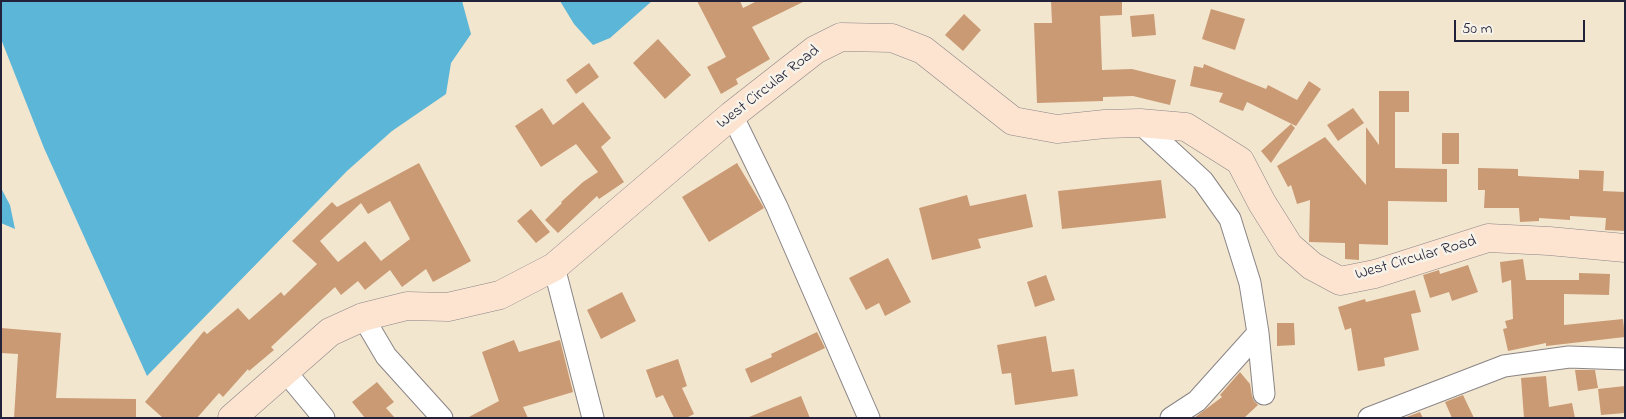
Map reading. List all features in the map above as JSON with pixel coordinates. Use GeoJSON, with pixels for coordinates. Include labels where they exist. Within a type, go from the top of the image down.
{"type":"FeatureCollection","features":[{"type":"Feature","properties":{"kind":"street","name":"West Circular Road"},"geometry":{"type":"LineString","coordinates":[[232,418],[330,332],[363,317],[407,306],[448,307],[500,295],[554,267],[732,115],[815,50],[842,37],[892,38],[923,50],[1013,120],[1057,129],[1105,124],[1140,123],[1186,127],[1240,161],[1262,203],[1289,246],[1312,266],[1340,281],[1375,274],[1488,238],[1625,248]]}},
{"type":"Feature","properties":{"kind":"street"},"geometry":{"type":"LineString","coordinates":[[732,115],[777,207],[869,418]]}},
{"type":"Feature","properties":{"kind":"street"},"geometry":{"type":"LineString","coordinates":[[1140,123],[1203,181],[1230,219],[1250,283],[1258,333],[1264,394]]}},
{"type":"Feature","properties":{"kind":"street"},"geometry":{"type":"LineString","coordinates":[[554,267],[593,418]]}},
{"type":"Feature","properties":{"kind":"street"},"geometry":{"type":"LineString","coordinates":[[363,317],[386,356],[442,418]]}},
{"type":"Feature","properties":{"kind":"street"},"geometry":{"type":"LineString","coordinates":[[1172,418],[1197,401],[1258,333]]}},
{"type":"Feature","properties":{"kind":"street"},"geometry":{"type":"LineString","coordinates":[[1369,418],[1504,366],[1569,357],[1625,359]]}},
{"type":"Feature","properties":{"kind":"street"},"geometry":{"type":"LineString","coordinates":[[285,371],[324,418]]}},
{"type":"Feature","properties":{"kind":"water"},"geometry":{"type":"Polygon","coordinates":[[[1,1],[462,1],[471,34],[451,63],[446,94],[392,131],[347,171],[147,376],[44,148],[1,39],[1,1]]]}},
{"type":"Feature","properties":{"kind":"water"},"geometry":{"type":"Polygon","coordinates":[[[560,1],[652,1],[610,38],[593,45],[574,24],[560,1]]]}},
{"type":"Feature","properties":{"kind":"water"},"geometry":{"type":"Polygon","coordinates":[[[1,188],[10,205],[15,229],[1,223],[1,188]]]}},
{"type":"Feature","properties":{"kind":"building"},"geometry":{"type":"Polygon","coordinates":[[[697,1],[740,1],[743,8],[757,1],[805,1],[752,27],[770,59],[736,79],[738,84],[721,94],[707,67],[726,57],[697,1]]]}},
{"type":"Feature","properties":{"kind":"building"},"geometry":{"type":"Polygon","coordinates":[[[1051,1],[1122,1],[1122,15],[1100,16],[1102,70],[1132,69],[1176,80],[1170,105],[1133,96],[1103,97],[1103,101],[1037,103],[1034,23],[1052,23],[1051,1]]]}},
{"type":"Feature","properties":{"kind":"building"},"geometry":{"type":"Polygon","coordinates":[[[1211,9],[1245,19],[1235,50],[1202,39],[1211,9]]]}},
{"type":"Feature","properties":{"kind":"building"},"geometry":{"type":"Polygon","coordinates":[[[964,14],[981,30],[963,51],[945,35],[964,14]]]}},
{"type":"Feature","properties":{"kind":"building"},"geometry":{"type":"Polygon","coordinates":[[[1154,14],[1156,35],[1132,37],[1130,16],[1154,14]]]}},
{"type":"Feature","properties":{"kind":"building"},"geometry":{"type":"Polygon","coordinates":[[[658,39],[691,75],[665,99],[633,63],[658,39]]]}},
{"type":"Feature","properties":{"kind":"building"},"geometry":{"type":"Polygon","coordinates":[[[589,63],[599,77],[576,94],[566,80],[589,63]]]}},
{"type":"Feature","properties":{"kind":"building"},"geometry":{"type":"Polygon","coordinates":[[[1204,64],[1266,89],[1268,85],[1297,100],[1309,81],[1321,89],[1296,126],[1247,102],[1243,111],[1219,102],[1223,93],[1190,86],[1194,66],[1203,68],[1204,64]]]}},
{"type":"Feature","properties":{"kind":"building"},"geometry":{"type":"Polygon","coordinates":[[[1379,91],[1409,91],[1409,112],[1395,112],[1395,168],[1447,169],[1447,202],[1388,201],[1388,245],[1359,244],[1359,260],[1345,259],[1345,243],[1309,242],[1310,200],[1297,204],[1291,185],[1288,187],[1277,166],[1325,137],[1366,185],[1366,127],[1379,145],[1379,91]]]}},
{"type":"Feature","properties":{"kind":"building"},"geometry":{"type":"Polygon","coordinates":[[[583,102],[611,138],[601,147],[624,182],[599,199],[597,196],[558,233],[545,220],[583,182],[598,172],[576,144],[541,167],[515,126],[542,108],[553,125],[583,102]]]}},
{"type":"Feature","properties":{"kind":"building"},"geometry":{"type":"Polygon","coordinates":[[[1353,108],[1364,123],[1338,141],[1327,125],[1353,108]]]}},
{"type":"Feature","properties":{"kind":"building"},"geometry":{"type":"Polygon","coordinates":[[[1291,124],[1295,128],[1271,163],[1261,151],[1291,124]]]}},
{"type":"Feature","properties":{"kind":"building"},"geometry":{"type":"Polygon","coordinates":[[[1442,133],[1459,133],[1459,164],[1442,164],[1442,133]]]}},
{"type":"Feature","properties":{"kind":"building"},"geometry":{"type":"Polygon","coordinates":[[[419,163],[471,261],[433,282],[426,269],[402,287],[390,270],[365,290],[358,281],[341,295],[335,287],[271,347],[274,350],[249,371],[248,369],[223,397],[219,393],[197,418],[163,418],[145,402],[204,331],[207,334],[238,308],[249,320],[281,292],[284,296],[317,264],[292,241],[332,202],[337,207],[419,163]],[[390,201],[368,214],[361,203],[320,241],[338,262],[365,241],[381,261],[410,239],[390,201]]]}},
{"type":"Feature","properties":{"kind":"building"},"geometry":{"type":"Polygon","coordinates":[[[737,163],[764,208],[709,242],[682,197],[737,163]]]}},
{"type":"Feature","properties":{"kind":"building"},"geometry":{"type":"Polygon","coordinates":[[[1478,168],[1518,169],[1518,176],[1579,179],[1579,170],[1604,171],[1603,191],[1625,192],[1625,231],[1605,230],[1606,218],[1570,216],[1570,220],[1539,218],[1539,221],[1520,222],[1519,208],[1484,208],[1485,190],[1478,190],[1478,168]]]}},
{"type":"Feature","properties":{"kind":"building"},"geometry":{"type":"Polygon","coordinates":[[[1161,180],[1166,218],[1062,229],[1058,191],[1161,180]]]}},
{"type":"Feature","properties":{"kind":"building"},"geometry":{"type":"Polygon","coordinates":[[[1026,194],[1033,227],[978,239],[981,248],[932,260],[919,208],[967,195],[970,206],[1026,194]]]}},
{"type":"Feature","properties":{"kind":"building"},"geometry":{"type":"Polygon","coordinates":[[[531,209],[550,232],[536,243],[517,221],[531,209]]]}},
{"type":"Feature","properties":{"kind":"building"},"geometry":{"type":"Polygon","coordinates":[[[888,258],[911,302],[885,316],[879,303],[866,310],[849,278],[888,258]]]}},
{"type":"Feature","properties":{"kind":"building"},"geometry":{"type":"Polygon","coordinates":[[[1523,259],[1526,280],[1579,280],[1579,273],[1610,274],[1609,295],[1564,294],[1564,325],[1623,319],[1625,337],[1546,346],[1546,343],[1508,351],[1503,329],[1507,328],[1505,321],[1513,319],[1511,280],[1502,283],[1500,262],[1523,259]]]}},
{"type":"Feature","properties":{"kind":"building"},"geometry":{"type":"Polygon","coordinates":[[[1468,265],[1478,292],[1452,301],[1449,292],[1430,298],[1423,275],[1439,270],[1440,274],[1468,265]]]}},
{"type":"Feature","properties":{"kind":"building"},"geometry":{"type":"Polygon","coordinates":[[[1046,275],[1055,300],[1035,307],[1027,282],[1046,275]]]}},
{"type":"Feature","properties":{"kind":"building"},"geometry":{"type":"Polygon","coordinates":[[[1415,290],[1421,312],[1411,314],[1419,350],[1384,358],[1385,366],[1358,371],[1351,328],[1345,330],[1338,307],[1365,299],[1366,302],[1415,290]]]}},
{"type":"Feature","properties":{"kind":"building"},"geometry":{"type":"Polygon","coordinates":[[[622,292],[636,321],[601,339],[587,310],[622,292]]]}},
{"type":"Feature","properties":{"kind":"building"},"geometry":{"type":"Polygon","coordinates":[[[1277,323],[1294,323],[1295,345],[1277,346],[1277,323]]]}},
{"type":"Feature","properties":{"kind":"building"},"geometry":{"type":"Polygon","coordinates":[[[1,328],[61,333],[56,398],[136,399],[136,418],[14,418],[18,354],[1,353],[1,328]]]}},
{"type":"Feature","properties":{"kind":"building"},"geometry":{"type":"Polygon","coordinates":[[[817,332],[825,348],[751,383],[745,369],[772,357],[771,354],[817,332]]]}},
{"type":"Feature","properties":{"kind":"building"},"geometry":{"type":"Polygon","coordinates":[[[1046,336],[1052,372],[1074,369],[1078,396],[1015,405],[1011,373],[1002,374],[997,345],[1046,336]]]}},
{"type":"Feature","properties":{"kind":"building"},"geometry":{"type":"Polygon","coordinates":[[[514,340],[519,352],[560,340],[573,392],[523,407],[528,418],[467,418],[499,401],[482,352],[514,340]]]}},
{"type":"Feature","properties":{"kind":"building"},"geometry":{"type":"Polygon","coordinates":[[[678,359],[687,386],[682,388],[694,414],[686,418],[674,418],[663,395],[656,398],[646,370],[678,359]]]}},
{"type":"Feature","properties":{"kind":"building"},"geometry":{"type":"Polygon","coordinates":[[[1575,370],[1595,370],[1598,388],[1578,391],[1575,370]]]}},
{"type":"Feature","properties":{"kind":"building"},"geometry":{"type":"Polygon","coordinates":[[[1240,372],[1250,384],[1252,396],[1258,405],[1244,418],[1194,418],[1222,397],[1220,395],[1240,372]]]}},
{"type":"Feature","properties":{"kind":"building"},"geometry":{"type":"Polygon","coordinates":[[[1546,376],[1549,407],[1572,403],[1575,418],[1524,418],[1521,378],[1546,376]]]}},
{"type":"Feature","properties":{"kind":"building"},"geometry":{"type":"Polygon","coordinates":[[[377,382],[394,402],[386,408],[395,418],[365,418],[352,402],[377,382]]]}},
{"type":"Feature","properties":{"kind":"building"},"geometry":{"type":"Polygon","coordinates":[[[1625,386],[1625,413],[1601,415],[1598,389],[1625,386]]]}},
{"type":"Feature","properties":{"kind":"building"},"geometry":{"type":"Polygon","coordinates":[[[1463,395],[1474,418],[1452,418],[1445,402],[1463,395]]]}},
{"type":"Feature","properties":{"kind":"building"},"geometry":{"type":"Polygon","coordinates":[[[801,396],[810,418],[749,418],[749,417],[801,396]]]}},
{"type":"Feature","properties":{"kind":"building"},"geometry":{"type":"Polygon","coordinates":[[[1420,412],[1423,418],[1404,418],[1420,412]]]}}]}
